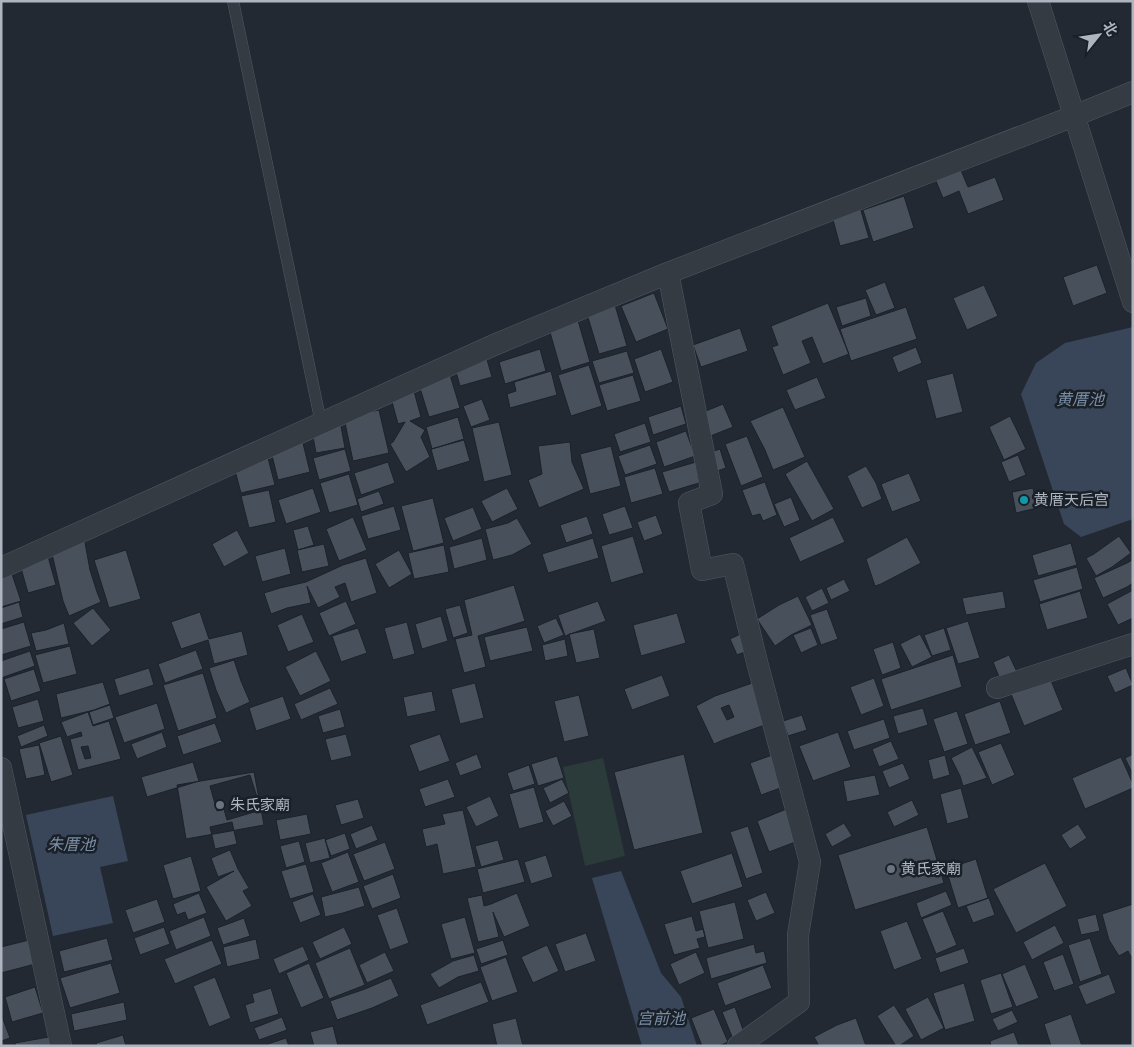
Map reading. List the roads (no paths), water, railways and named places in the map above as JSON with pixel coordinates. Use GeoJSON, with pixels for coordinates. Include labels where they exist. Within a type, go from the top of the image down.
{"type":"FeatureCollection","features":[{"type":"Feature","properties":{"kind":"street"},"geometry":{"type":"LineString","coordinates":[[1038,1],[1133,302]]}},
{"type":"Feature","properties":{"kind":"street"},"geometry":{"type":"LineString","coordinates":[[1,568],[494,345],[668,273],[1133,92]]}},
{"type":"Feature","properties":{"kind":"street"},"geometry":{"type":"LineString","coordinates":[[668,273],[712,494],[689,503],[702,570],[733,564],[810,862],[798,935],[799,1002],[738,1046]]}},
{"type":"Feature","properties":{"kind":"street"},"geometry":{"type":"LineString","coordinates":[[997,688],[1133,644]]}},
{"type":"Feature","properties":{"kind":"street"},"geometry":{"type":"LineString","coordinates":[[1,768],[60,1046]]}},
{"type":"Feature","properties":{"kind":"lane"},"geometry":{"type":"LineString","coordinates":[[233,1],[321,423]]}},
{"type":"Feature","properties":{"kind":"water","name":"黄厝池"},"geometry":{"type":"Polygon","coordinates":[[[1133,327],[1133,519],[1081,537],[1064,524],[1021,394],[1036,363],[1065,343],[1133,327]]]}},
{"type":"Feature","properties":{"kind":"water","name":"朱厝池"},"geometry":{"type":"Polygon","coordinates":[[[113,796],[128,861],[100,867],[113,923],[53,936],[26,815],[113,796]]]}},
{"type":"Feature","properties":{"kind":"water","name":"宫前池"},"geometry":{"type":"Polygon","coordinates":[[[621,871],[661,973],[681,997],[697,1046],[642,1046],[592,878],[621,871]]]}},
{"type":"Feature","properties":{"kind":"place","name":"黄厝天后宫"},"geometry":{"type":"Point","coordinates":[1024,500]}},
{"type":"Feature","properties":{"kind":"place","name":"朱氏家廟"},"geometry":{"type":"Point","coordinates":[220,805]}},
{"type":"Feature","properties":{"kind":"place","name":"黄氏家廟"},"geometry":{"type":"Point","coordinates":[891,869]}}]}
